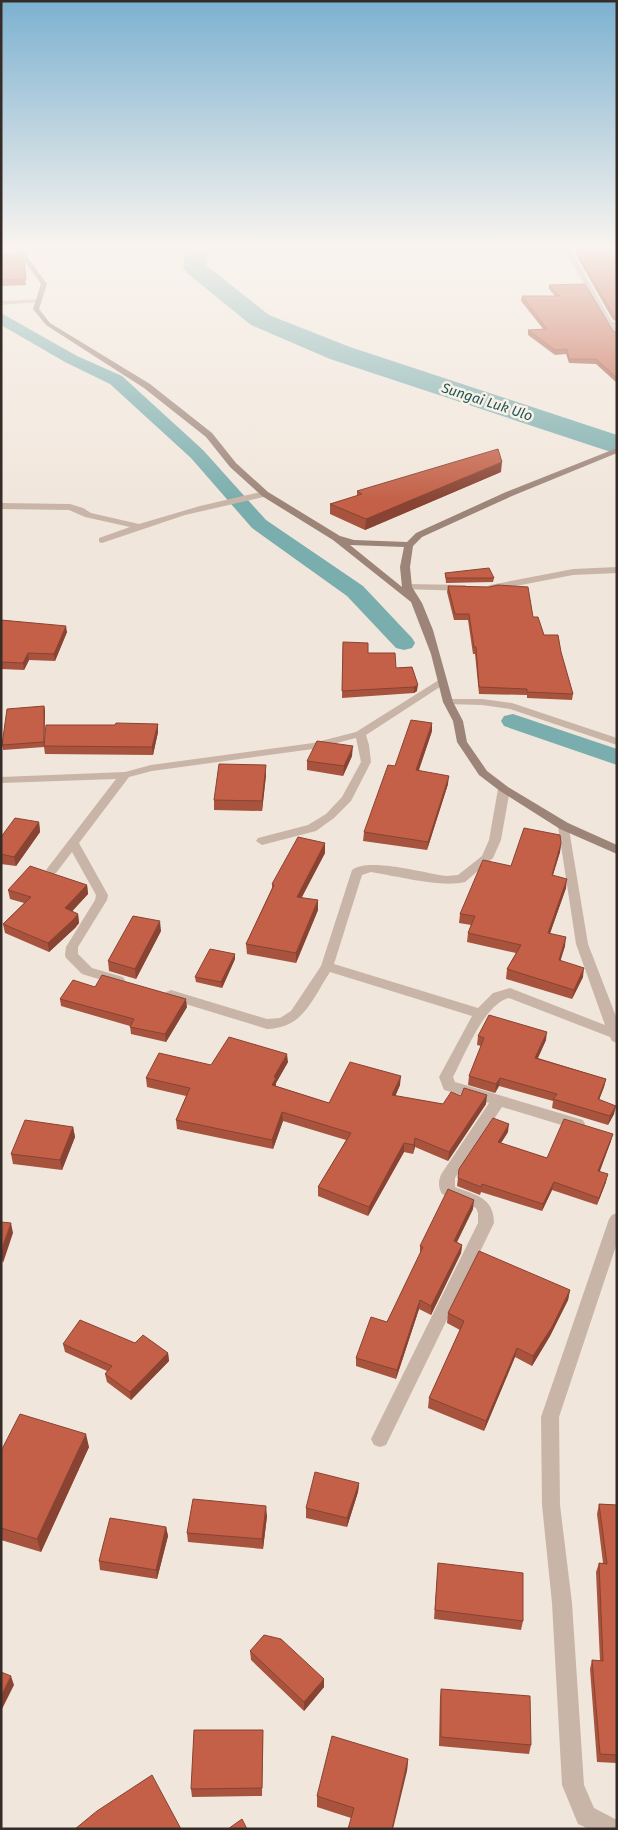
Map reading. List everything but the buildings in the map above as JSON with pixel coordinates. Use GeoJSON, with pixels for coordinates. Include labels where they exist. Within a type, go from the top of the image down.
{"type":"FeatureCollection","features":[{"type":"Feature","properties":{"kind":"main road"},"geometry":{"type":"LineString","coordinates":[[61,332],[147,386],[209,435],[233,465],[264,494],[336,538],[417,603]]}},
{"type":"Feature","properties":{"kind":"main road"},"geometry":{"type":"LineString","coordinates":[[617,450],[509,494],[419,535],[409,546],[405,567],[407,587],[417,603],[436,654],[448,702],[458,721],[462,742],[483,772],[504,789],[564,826],[617,850]]}},
{"type":"Feature","properties":{"kind":"main road"},"geometry":{"type":"LineString","coordinates":[[336,538],[353,543],[409,546]]}},
{"type":"Feature","properties":{"kind":"street"},"geometry":{"type":"LineString","coordinates":[[102,540],[138,526],[213,505],[264,494]]}},
{"type":"Feature","properties":{"kind":"street"},"geometry":{"type":"LineString","coordinates":[[1,506],[70,507],[88,514],[138,526]]}},
{"type":"Feature","properties":{"kind":"street"},"geometry":{"type":"LineString","coordinates":[[407,587],[488,588],[574,572],[617,570]]}},
{"type":"Feature","properties":{"kind":"street"},"geometry":{"type":"LineString","coordinates":[[1,780],[125,774],[151,768],[313,746],[360,734],[442,681]]}},
{"type":"Feature","properties":{"kind":"street"},"geometry":{"type":"LineString","coordinates":[[448,702],[482,702],[512,706],[617,742]]}},
{"type":"Feature","properties":{"kind":"street"},"geometry":{"type":"LineString","coordinates":[[262,841],[312,828],[330,816],[346,799],[366,762],[364,745],[360,734]]}},
{"type":"Feature","properties":{"kind":"street"},"geometry":{"type":"LineString","coordinates":[[52,870],[125,774]]}},
{"type":"Feature","properties":{"kind":"street"},"geometry":{"type":"LineString","coordinates":[[163,993],[268,1024],[279,1024],[290,1020],[296,1014],[327,966],[356,873],[361,869],[371,868],[446,880],[461,879],[487,858],[495,840],[504,789]]}},
{"type":"Feature","properties":{"kind":"street"},"geometry":{"type":"LineString","coordinates":[[564,826],[582,944],[616,1036]]}},
{"type":"Feature","properties":{"kind":"street"},"geometry":{"type":"LineString","coordinates":[[73,843],[102,895],[101,900],[72,947],[71,956],[87,971],[135,985]]}},
{"type":"Feature","properties":{"kind":"street"},"geometry":{"type":"LineString","coordinates":[[327,966],[480,1014]]}},
{"type":"Feature","properties":{"kind":"street"},"geometry":{"type":"LineString","coordinates":[[588,1127],[454,1088],[449,1086],[446,1077],[480,1014],[498,996],[510,993],[616,1036]]}},
{"type":"Feature","properties":{"kind":"street"},"geometry":{"type":"LineString","coordinates":[[380,1439],[486,1223],[486,1212],[482,1204],[447,1190],[446,1184],[448,1177],[498,1101]]}},
{"type":"Feature","properties":{"kind":"street"},"geometry":{"type":"LineString","coordinates":[[612,1829],[586,1816],[573,1786],[562,1603],[551,1505],[550,1417],[617,1219]]}},
{"type":"Feature","properties":{"kind":"waterway"},"geometry":{"type":"LineString","coordinates":[[26,332],[71,359],[116,380],[197,454],[259,524],[355,591],[404,643]]}},
{"type":"Feature","properties":{"kind":"waterway","name":"Sungai Luk Ulo"},"geometry":{"type":"LineString","coordinates":[[290,332],[340,353],[617,445]]}},
{"type":"Feature","properties":{"kind":"waterway"},"geometry":{"type":"LineString","coordinates":[[513,721],[617,758]]}}]}
